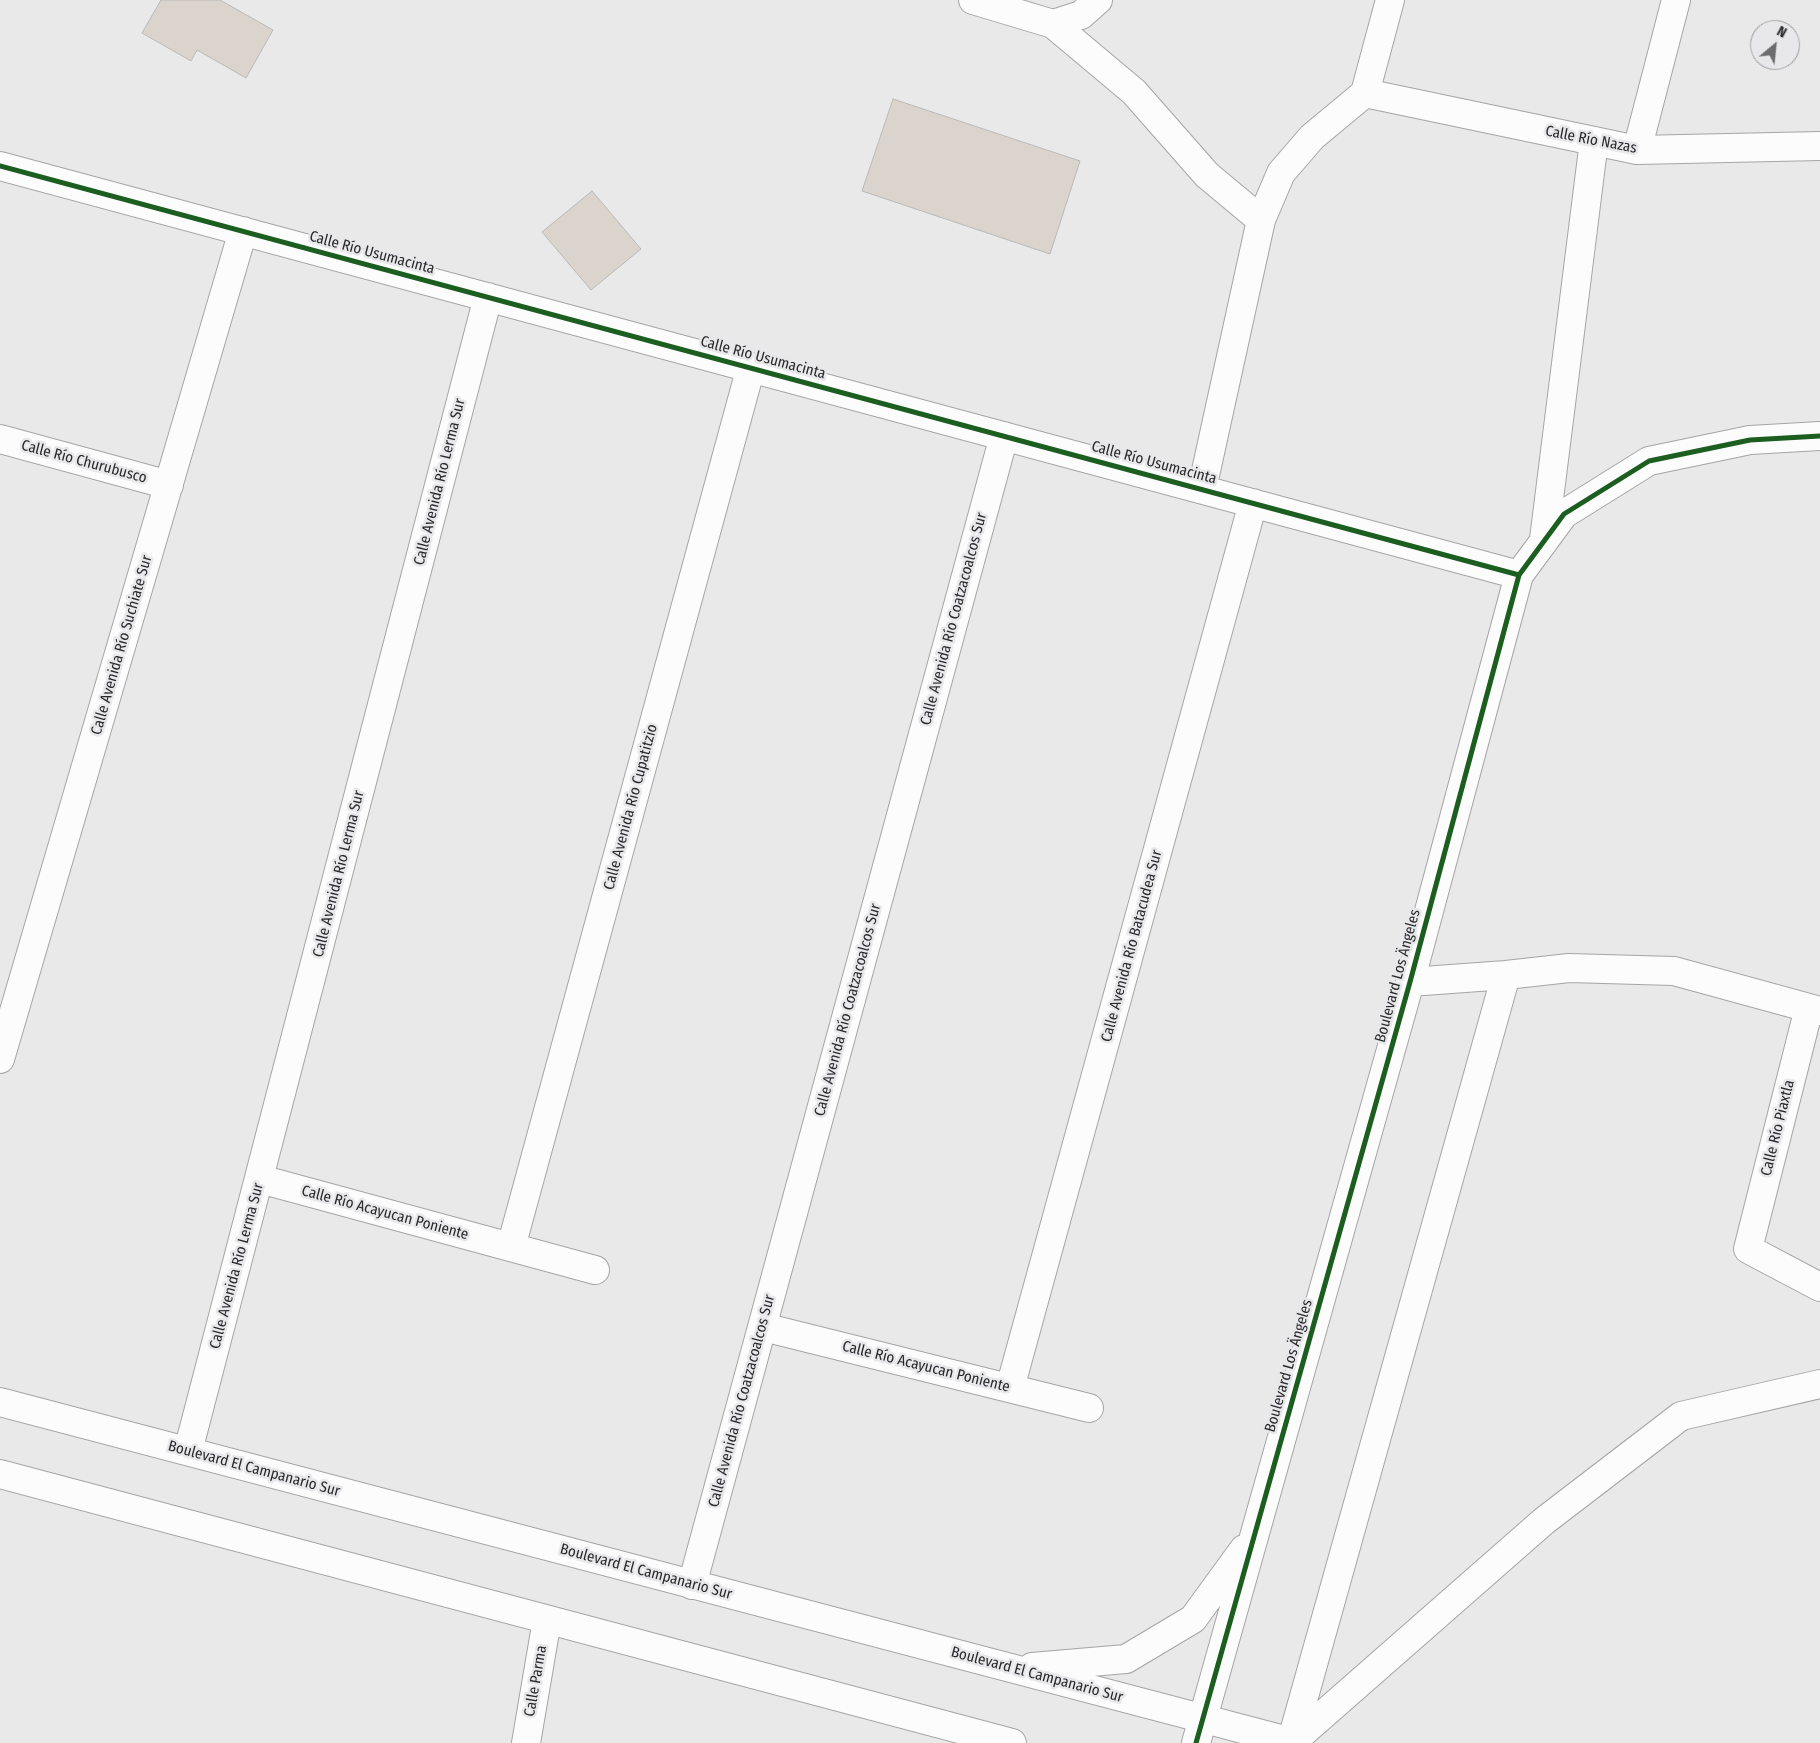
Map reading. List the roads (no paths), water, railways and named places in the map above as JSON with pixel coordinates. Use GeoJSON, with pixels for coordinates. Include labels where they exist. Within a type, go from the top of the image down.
{"type":"FeatureCollection","features":[{"type":"Feature","properties":{"kind":"street"},"geometry":{"type":"LineString","coordinates":[[973,0],[1053,24],[1134,92],[1207,175],[1261,220]]}},
{"type":"Feature","properties":{"kind":"street"},"geometry":{"type":"LineString","coordinates":[[1053,24],[1081,15],[1098,0]]}},
{"type":"Feature","properties":{"kind":"street"},"geometry":{"type":"LineString","coordinates":[[1202,489],[1261,220],[1281,174],[1312,137],[1365,93],[1390,0]]}},
{"type":"Feature","properties":{"kind":"street"},"geometry":{"type":"LineString","coordinates":[[1637,150],[1676,0]]}},
{"type":"Feature","properties":{"kind":"street","name":"Calle Río Nazas"},"geometry":{"type":"LineString","coordinates":[[1365,93],[1637,150],[1820,146]]}},
{"type":"Feature","properties":{"kind":"street"},"geometry":{"type":"LineString","coordinates":[[1543,542],[1594,141]]}},
{"type":"Feature","properties":{"kind":"street","name":"Calle Río Usumacinta"},"geometry":{"type":"LineString","coordinates":[[0,166],[1519,575]]}},
{"type":"Feature","properties":{"kind":"street","name":"Calle Avenida Río Suchiate Sur"},"geometry":{"type":"LineString","coordinates":[[0,1059],[243,231]]}},
{"type":"Feature","properties":{"kind":"street","name":"Calle Avenida Río Lerma Sur"},"geometry":{"type":"LineString","coordinates":[[188,1451],[488,297]]}},
{"type":"Feature","properties":{"kind":"street","name":"Calle Avenida Río Cupatitzio"},"geometry":{"type":"LineString","coordinates":[[510,1247],[751,367]]}},
{"type":"Feature","properties":{"kind":"street","name":"Calle Avenida Río Coatzacoalcos Sur"},"geometry":{"type":"LineString","coordinates":[[692,1584],[1004,436]]}},
{"type":"Feature","properties":{"kind":"street","name":"Boulevard Los Ängeles"},"geometry":{"type":"LineString","coordinates":[[1199,1731],[1410,982],[1519,575],[1564,514],[1649,461],[1750,440],[1820,436]]}},
{"type":"Feature","properties":{"kind":"street","name":"Calle Río Churubusco"},"geometry":{"type":"LineString","coordinates":[[0,439],[169,485]]}},
{"type":"Feature","properties":{"kind":"street","name":"Calle Avenida Río Batacudea Sur"},"geometry":{"type":"LineString","coordinates":[[1010,1388],[1253,503]]}},
{"type":"Feature","properties":{"kind":"street","name":"Boulevard Los Ängeles"},"geometry":{"type":"LineString","coordinates":[[1410,982],[1506,976],[1570,968],[1674,971],[1814,1009]]}},
{"type":"Feature","properties":{"kind":"street"},"geometry":{"type":"LineString","coordinates":[[1291,1743],[1506,976]]}},
{"type":"Feature","properties":{"kind":"street","name":"Calle Río Piaxtla"},"geometry":{"type":"LineString","coordinates":[[1814,1009],[1748,1249],[1820,1287]]}},
{"type":"Feature","properties":{"kind":"street","name":"Calle Río Acayucan Poniente"},"geometry":{"type":"LineString","coordinates":[[260,1179],[595,1270]]}},
{"type":"Feature","properties":{"kind":"street","name":"Calle Río Acayucan Poniente"},"geometry":{"type":"LineString","coordinates":[[763,1327],[1089,1408]]}},
{"type":"Feature","properties":{"kind":"street"},"geometry":{"type":"LineString","coordinates":[[1291,1743],[1544,1521],[1681,1416],[1820,1384]]}},
{"type":"Feature","properties":{"kind":"street","name":"Boulevard El Campanario Sur"},"geometry":{"type":"LineString","coordinates":[[0,1402],[1012,1668],[1199,1731],[1291,1743]]}},
{"type":"Feature","properties":{"kind":"street"},"geometry":{"type":"LineString","coordinates":[[0,1474],[1012,1743]]}},
{"type":"Feature","properties":{"kind":"street"},"geometry":{"type":"LineString","coordinates":[[1012,1668],[1126,1659],[1194,1620],[1255,1533]]}},
{"type":"Feature","properties":{"kind":"street","name":"Calle Parma"},"geometry":{"type":"LineString","coordinates":[[526,1743],[547,1620]]}}]}
